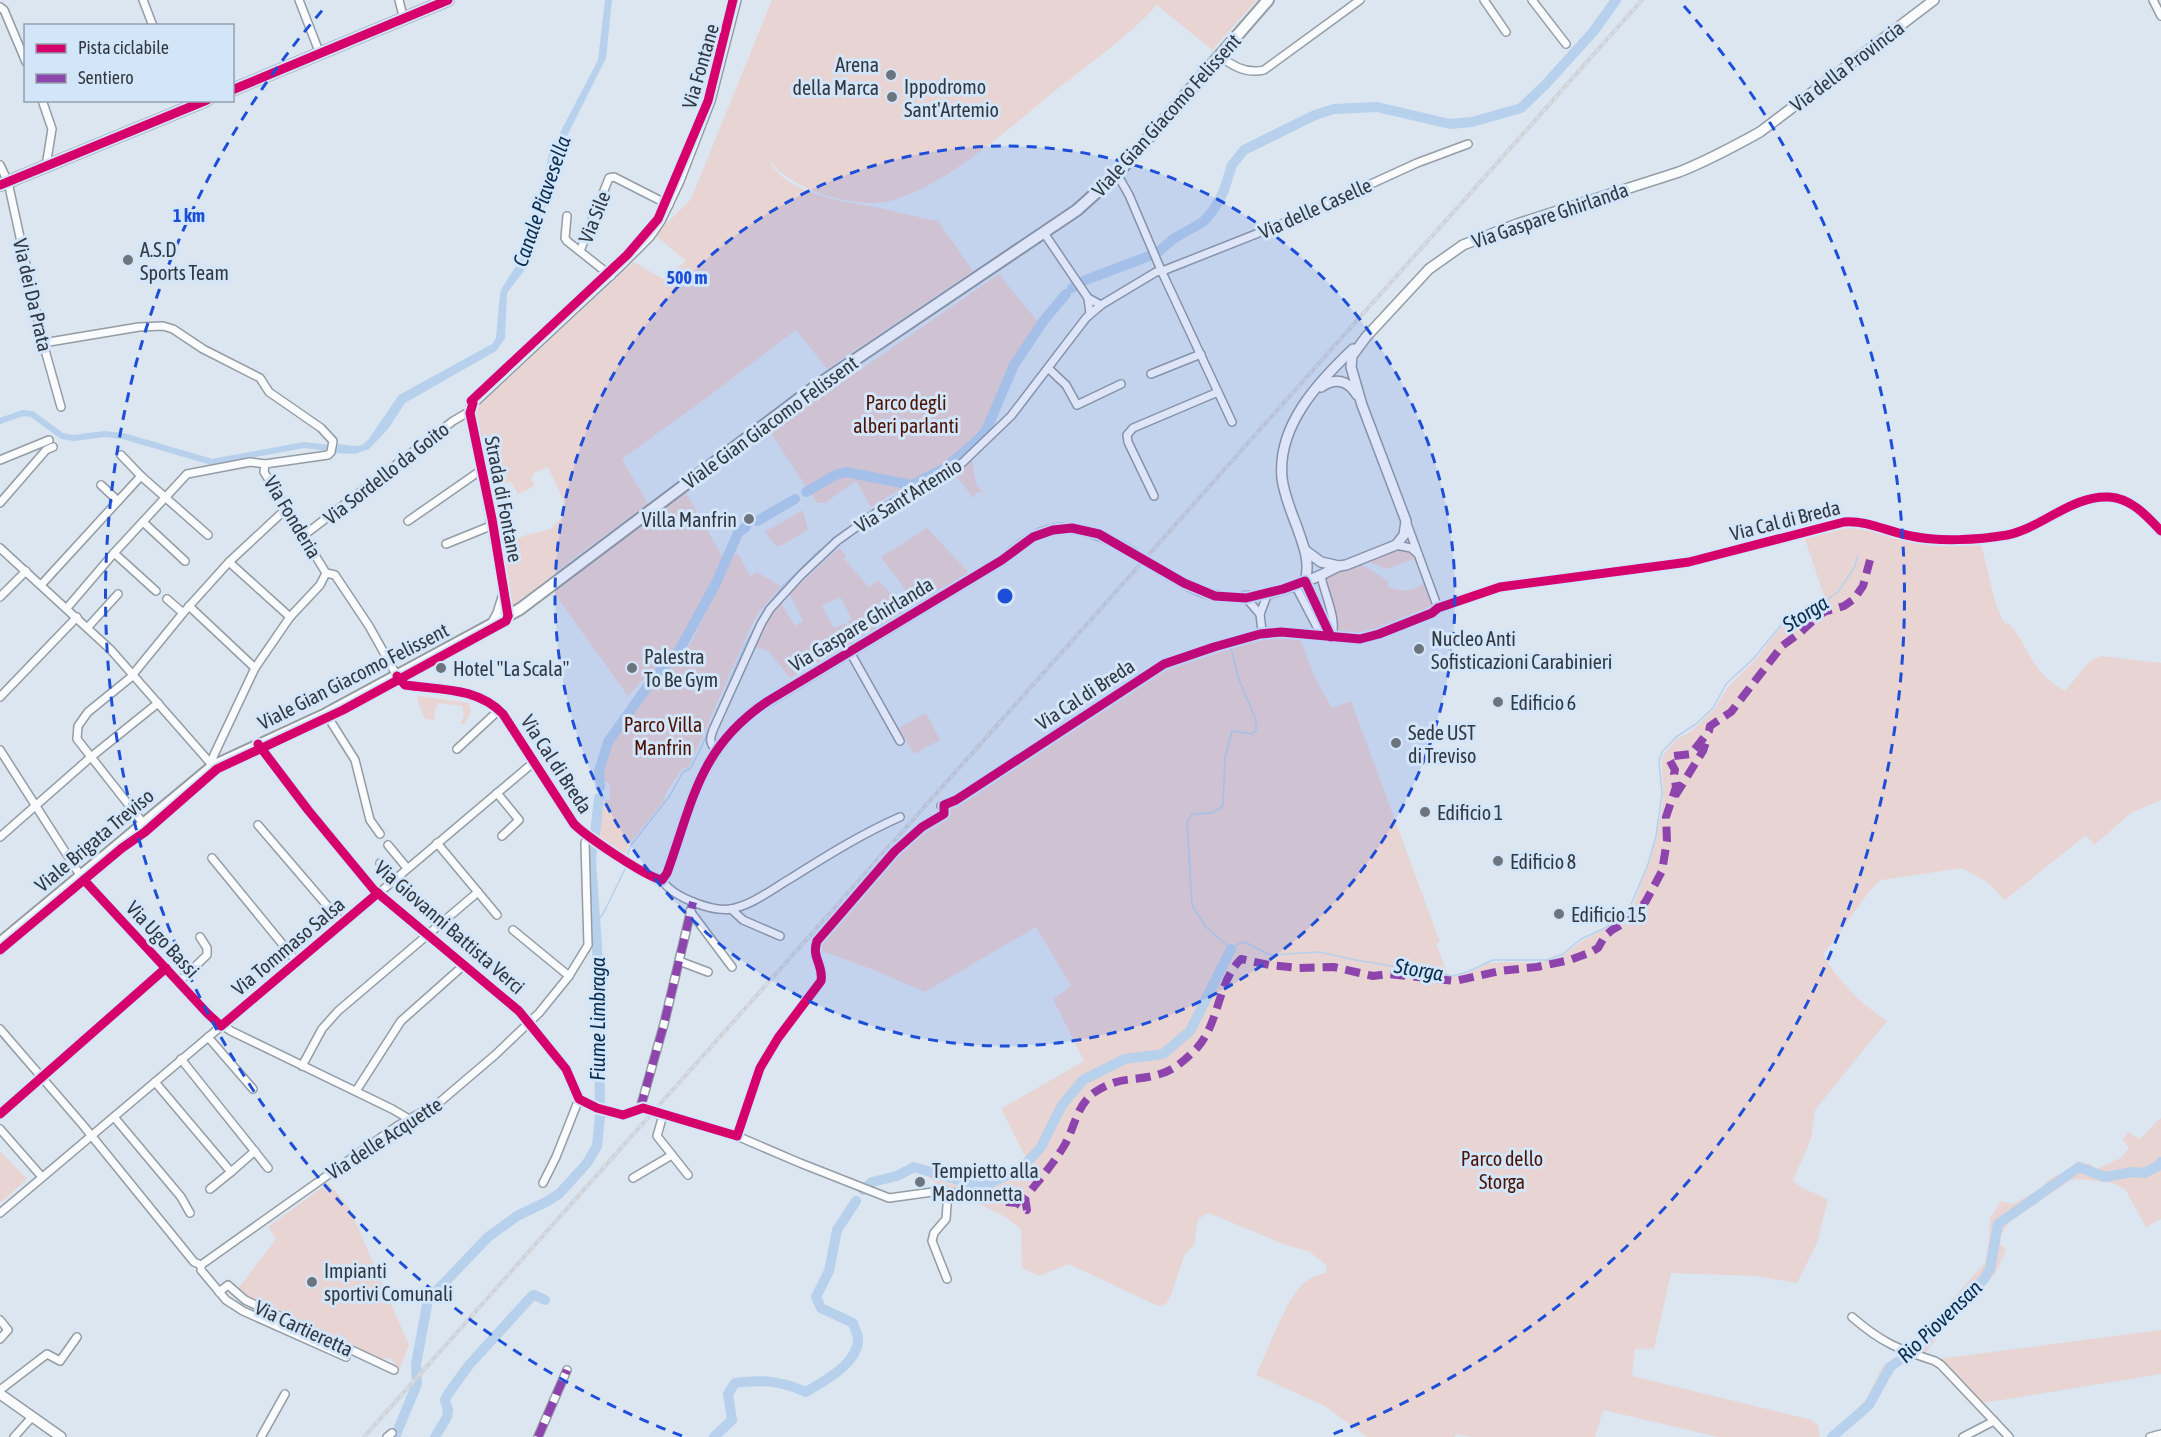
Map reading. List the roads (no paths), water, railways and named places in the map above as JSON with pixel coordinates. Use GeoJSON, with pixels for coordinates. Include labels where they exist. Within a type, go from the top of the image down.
{"type":"FeatureCollection","features":[{"type":"Feature","properties":{"kind":"main road"},"geometry":{"type":"LineString","coordinates":[[234,89],[448,0]]}},
{"type":"Feature","properties":{"kind":"main road","name":"Viale Gian Giacomo Felissent"},"geometry":{"type":"LineString","coordinates":[[213,766],[326,714],[410,670],[533,600],[816,386],[1090,201],[1117,174],[1268,0]]}},
{"type":"Feature","properties":{"kind":"main road"},"geometry":{"type":"LineString","coordinates":[[4,184],[185,105]]}},
{"type":"Feature","properties":{"kind":"main road","name":"Viale Brigata Treviso"},"geometry":{"type":"LineString","coordinates":[[2,937],[213,766]]}},
{"type":"Feature","properties":{"kind":"street"},"geometry":{"type":"LineString","coordinates":[[143,0],[152,24]]}},
{"type":"Feature","properties":{"kind":"street"},"geometry":{"type":"LineString","coordinates":[[299,0],[320,54]]}},
{"type":"Feature","properties":{"kind":"street"},"geometry":{"type":"LineString","coordinates":[[399,0],[404,20]]}},
{"type":"Feature","properties":{"kind":"street","name":"Via Fontane"},"geometry":{"type":"LineString","coordinates":[[470,413],[473,403],[611,276],[650,237],[661,221],[711,101],[737,0]]}},
{"type":"Feature","properties":{"kind":"street"},"geometry":{"type":"LineString","coordinates":[[1220,56],[1239,69],[1255,72],[1264,70],[1360,0]]}},
{"type":"Feature","properties":{"kind":"street"},"geometry":{"type":"LineString","coordinates":[[1484,0],[1506,32]]}},
{"type":"Feature","properties":{"kind":"street"},"geometry":{"type":"LineString","coordinates":[[1532,0],[1566,44]]}},
{"type":"Feature","properties":{"kind":"street","name":"Via della Provincia"},"geometry":{"type":"LineString","coordinates":[[1760,132],[1934,0]]}},
{"type":"Feature","properties":{"kind":"street"},"geometry":{"type":"LineString","coordinates":[[2153,0],[2161,16]]}},
{"type":"Feature","properties":{"kind":"street"},"geometry":{"type":"LineString","coordinates":[[0,7],[4,10],[24,57]]}},
{"type":"Feature","properties":{"kind":"street"},"geometry":{"type":"LineString","coordinates":[[43,102],[52,129],[46,166]]}},
{"type":"Feature","properties":{"kind":"street","name":"Via Gaspare Ghirlanda"},"geometry":{"type":"LineString","coordinates":[[1305,581],[1306,550],[1286,498],[1282,478],[1282,460],[1291,424],[1330,373],[1430,269],[1463,245],[1496,231],[1706,162],[1760,132]]}},
{"type":"Feature","properties":{"kind":"street","name":"Via delle Caselle"},"geometry":{"type":"LineString","coordinates":[[1161,270],[1265,231],[1417,163],[1468,144]]}},
{"type":"Feature","properties":{"kind":"street","name":"Via dei Da Prata"},"geometry":{"type":"LineString","coordinates":[[0,165],[43,344],[61,407]]}},
{"type":"Feature","properties":{"kind":"street"},"geometry":{"type":"LineString","coordinates":[[1117,174],[1129,195],[1161,270],[1232,422]]}},
{"type":"Feature","properties":{"kind":"street","name":"Via Sile"},"geometry":{"type":"LineString","coordinates":[[580,251],[609,178],[669,205]]}},
{"type":"Feature","properties":{"kind":"street","name":"Via Sile"},"geometry":{"type":"LineString","coordinates":[[567,216],[565,238],[611,276]]}},
{"type":"Feature","properties":{"kind":"street"},"geometry":{"type":"LineString","coordinates":[[1044,233],[1088,298],[1101,305]]}},
{"type":"Feature","properties":{"kind":"street","name":"Via Sant'Artemio"},"geometry":{"type":"LineString","coordinates":[[714,748],[710,740],[713,730],[748,648],[765,617],[782,594],[847,533],[887,505],[945,476],[961,464],[1005,422],[1090,314],[1101,305],[1161,270]]}},
{"type":"Feature","properties":{"kind":"street"},"geometry":{"type":"LineString","coordinates":[[1088,298],[1090,314]]}},
{"type":"Feature","properties":{"kind":"street","name":"Via Fonderia"},"geometry":{"type":"LineString","coordinates":[[43,344],[139,327],[163,326],[173,329],[201,348],[260,378],[269,392],[321,428],[333,441],[331,452],[323,456],[265,464],[264,472],[326,573],[320,585],[290,617],[255,668],[213,757],[213,766]]}},
{"type":"Feature","properties":{"kind":"street","name":"Via Gaspare Ghirlanda"},"geometry":{"type":"LineString","coordinates":[[1366,337],[1352,356],[1351,367],[1362,405],[1438,608]]}},
{"type":"Feature","properties":{"kind":"street"},"geometry":{"type":"LineString","coordinates":[[1151,374],[1201,354]]}},
{"type":"Feature","properties":{"kind":"street"},"geometry":{"type":"LineString","coordinates":[[1048,368],[1066,385],[1077,405],[1121,384]]}},
{"type":"Feature","properties":{"kind":"street","name":"Via Gaspare Ghirlanda"},"geometry":{"type":"LineString","coordinates":[[1312,395],[1330,382],[1343,382],[1352,387],[1362,405]]}},
{"type":"Feature","properties":{"kind":"street"},"geometry":{"type":"LineString","coordinates":[[1154,496],[1128,442],[1127,435],[1133,428],[1218,392]]}},
{"type":"Feature","properties":{"kind":"street","name":"Strada di Fontane"},"geometry":{"type":"LineString","coordinates":[[470,413],[508,616]]}},
{"type":"Feature","properties":{"kind":"street","name":"Via Sordello da Goito"},"geometry":{"type":"LineString","coordinates":[[303,536],[453,421],[470,413]]}},
{"type":"Feature","properties":{"kind":"street"},"geometry":{"type":"LineString","coordinates":[[0,460],[49,440]]}},
{"type":"Feature","properties":{"kind":"street"},"geometry":{"type":"LineString","coordinates":[[0,503],[46,450],[53,447]]}},
{"type":"Feature","properties":{"kind":"street"},"geometry":{"type":"LineString","coordinates":[[121,455],[141,476],[208,535]]}},
{"type":"Feature","properties":{"kind":"street"},"geometry":{"type":"LineString","coordinates":[[67,608],[187,474],[250,462],[265,464]]}},
{"type":"Feature","properties":{"kind":"street"},"geometry":{"type":"LineString","coordinates":[[408,521],[477,473],[482,472]]}},
{"type":"Feature","properties":{"kind":"street"},"geometry":{"type":"LineString","coordinates":[[41,585],[141,476]]}},
{"type":"Feature","properties":{"kind":"street"},"geometry":{"type":"LineString","coordinates":[[101,485],[118,501]]}},
{"type":"Feature","properties":{"kind":"street","name":"Via Cal di Breda"},"geometry":{"type":"LineString","coordinates":[[1438,608],[1500,587],[1689,562],[1844,522],[1861,522],[1909,536],[1927,538],[2006,535],[2032,526],[2091,499],[2111,497],[2124,500],[2134,506],[2161,531]]}},
{"type":"Feature","properties":{"kind":"street"},"geometry":{"type":"LineString","coordinates":[[143,823],[77,739],[80,722],[93,707],[133,675],[183,613],[229,562],[286,508]]}},
{"type":"Feature","properties":{"kind":"street"},"geometry":{"type":"LineString","coordinates":[[1149,563],[1184,584],[1206,593],[1246,598],[1321,576],[1396,545],[1404,535],[1406,521]]}},
{"type":"Feature","properties":{"kind":"street"},"geometry":{"type":"LineString","coordinates":[[142,522],[185,561]]}},
{"type":"Feature","properties":{"kind":"street"},"geometry":{"type":"LineString","coordinates":[[446,544],[492,525]]}},
{"type":"Feature","properties":{"kind":"street","name":"Via Gaspare Ghirlanda"},"geometry":{"type":"LineString","coordinates":[[658,879],[673,852],[699,779],[714,748],[750,714],[1002,560],[1033,537],[1047,531],[1072,528],[1099,534],[1135,554]]}},
{"type":"Feature","properties":{"kind":"street"},"geometry":{"type":"LineString","coordinates":[[1396,545],[1411,548],[1419,555]]}},
{"type":"Feature","properties":{"kind":"street"},"geometry":{"type":"LineString","coordinates":[[0,548],[88,627],[213,766]]}},
{"type":"Feature","properties":{"kind":"street"},"geometry":{"type":"LineString","coordinates":[[1306,550],[1321,562],[1339,567]]}},
{"type":"Feature","properties":{"kind":"street"},"geometry":{"type":"LineString","coordinates":[[114,553],[156,591]]}},
{"type":"Feature","properties":{"kind":"street"},"geometry":{"type":"LineString","coordinates":[[229,562],[290,617]]}},
{"type":"Feature","properties":{"kind":"street"},"geometry":{"type":"LineString","coordinates":[[0,597],[26,571]]}},
{"type":"Feature","properties":{"kind":"street"},"geometry":{"type":"LineString","coordinates":[[326,573],[335,575],[369,626],[397,676]]}},
{"type":"Feature","properties":{"kind":"street"},"geometry":{"type":"LineString","coordinates":[[1295,585],[1317,627],[1331,637],[1334,621],[1321,576]]}},
{"type":"Feature","properties":{"kind":"street"},"geometry":{"type":"LineString","coordinates":[[486,628],[497,614],[503,591]]}},
{"type":"Feature","properties":{"kind":"street","name":"Via Cal di Breda"},"geometry":{"type":"LineString","coordinates":[[941,806],[956,800],[1164,664],[1260,634],[1262,631],[1260,614],[1268,593]]}},
{"type":"Feature","properties":{"kind":"street"},"geometry":{"type":"LineString","coordinates":[[88,627],[118,594]]}},
{"type":"Feature","properties":{"kind":"street"},"geometry":{"type":"LineString","coordinates":[[1246,598],[1260,614]]}},
{"type":"Feature","properties":{"kind":"street"},"geometry":{"type":"LineString","coordinates":[[167,599],[183,613]]}},
{"type":"Feature","properties":{"kind":"street"},"geometry":{"type":"LineString","coordinates":[[189,606],[255,668]]}},
{"type":"Feature","properties":{"kind":"street"},"geometry":{"type":"LineString","coordinates":[[0,697],[77,617]]}},
{"type":"Feature","properties":{"kind":"street"},"geometry":{"type":"LineString","coordinates":[[850,651],[900,741]]}},
{"type":"Feature","properties":{"kind":"street"},"geometry":{"type":"LineString","coordinates":[[410,670],[410,680],[417,687]]}},
{"type":"Feature","properties":{"kind":"street","name":"Via Cal di Breda"},"geometry":{"type":"LineString","coordinates":[[397,676],[405,685],[477,696],[499,710],[568,816],[588,836],[693,902],[715,909],[731,909],[743,920],[780,936]]}},
{"type":"Feature","properties":{"kind":"street"},"geometry":{"type":"LineString","coordinates":[[0,837],[91,757],[158,704]]}},
{"type":"Feature","properties":{"kind":"street","name":"Via Cal di Breda"},"geometry":{"type":"LineString","coordinates":[[457,749],[499,710]]}},
{"type":"Feature","properties":{"kind":"street"},"geometry":{"type":"LineString","coordinates":[[326,714],[355,760],[370,820],[381,834]]}},
{"type":"Feature","properties":{"kind":"street","name":"Via Giovanni Battista Verci"},"geometry":{"type":"LineString","coordinates":[[258,744],[333,841],[378,893],[511,1004],[529,1023],[570,1074],[579,1099]]}},
{"type":"Feature","properties":{"kind":"street","name":"Via Ugo Bassi"},"geometry":{"type":"LineString","coordinates":[[0,750],[80,876],[207,1013],[222,1026],[409,1119]]}},
{"type":"Feature","properties":{"kind":"street","name":"Via Tommaso Salsa"},"geometry":{"type":"LineString","coordinates":[[0,1213],[534,762]]}},
{"type":"Feature","properties":{"kind":"street"},"geometry":{"type":"LineString","coordinates":[[497,793],[519,820],[502,836]]}},
{"type":"Feature","properties":{"kind":"street"},"geometry":{"type":"LineString","coordinates":[[731,909],[758,898],[873,828],[900,817]]}},
{"type":"Feature","properties":{"kind":"street"},"geometry":{"type":"LineString","coordinates":[[258,825],[342,923]]}},
{"type":"Feature","properties":{"kind":"street","name":"Via delle Acquette"},"geometry":{"type":"LineString","coordinates":[[201,1265],[409,1119],[441,1101],[529,1023],[569,976],[586,950],[589,941],[585,843],[588,836]]}},
{"type":"Feature","properties":{"kind":"street"},"geometry":{"type":"LineString","coordinates":[[437,843],[497,915]]}},
{"type":"Feature","properties":{"kind":"street"},"geometry":{"type":"LineString","coordinates":[[388,845],[407,868]]}},
{"type":"Feature","properties":{"kind":"street"},"geometry":{"type":"LineString","coordinates":[[212,858],[297,962]]}},
{"type":"Feature","properties":{"kind":"street"},"geometry":{"type":"LineString","coordinates":[[380,863],[394,880]]}},
{"type":"Feature","properties":{"kind":"street"},"geometry":{"type":"LineString","coordinates":[[302,1066],[330,1019],[478,892]]}},
{"type":"Feature","properties":{"kind":"street"},"geometry":{"type":"LineString","coordinates":[[543,1183],[579,1099],[600,1109],[623,1115],[643,1109],[693,902]]}},
{"type":"Feature","properties":{"kind":"street"},"geometry":{"type":"LineString","coordinates":[[690,911],[732,967]]}},
{"type":"Feature","properties":{"kind":"street"},"geometry":{"type":"LineString","coordinates":[[513,930],[569,976]]}},
{"type":"Feature","properties":{"kind":"street","name":"Via Ugo Bassi"},"geometry":{"type":"LineString","coordinates":[[179,982],[207,955],[207,948],[200,937]]}},
{"type":"Feature","properties":{"kind":"street"},"geometry":{"type":"LineString","coordinates":[[679,961],[708,972]]}},
{"type":"Feature","properties":{"kind":"street"},"geometry":{"type":"LineString","coordinates":[[356,1091],[401,1021],[464,965]]}},
{"type":"Feature","properties":{"kind":"street"},"geometry":{"type":"LineString","coordinates":[[0,1114],[166,968]]}},
{"type":"Feature","properties":{"kind":"street"},"geometry":{"type":"LineString","coordinates":[[0,1030],[92,1136],[194,1262],[201,1265]]}},
{"type":"Feature","properties":{"kind":"street"},"geometry":{"type":"LineString","coordinates":[[208,1037],[253,1089]]}},
{"type":"Feature","properties":{"kind":"street"},"geometry":{"type":"LineString","coordinates":[[182,1059],[268,1168]]}},
{"type":"Feature","properties":{"kind":"street"},"geometry":{"type":"LineString","coordinates":[[155,1082],[231,1172]]}},
{"type":"Feature","properties":{"kind":"street"},"geometry":{"type":"LineString","coordinates":[[688,1175],[657,1137],[659,1114],[737,1136],[800,1164],[890,1198],[940,1191],[951,1193],[946,1219],[934,1233],[932,1241],[947,1279]]}},
{"type":"Feature","properties":{"kind":"street"},"geometry":{"type":"LineString","coordinates":[[114,1117],[181,1197],[190,1213]]}},
{"type":"Feature","properties":{"kind":"street"},"geometry":{"type":"LineString","coordinates":[[0,1129],[42,1178]]}},
{"type":"Feature","properties":{"kind":"street"},"geometry":{"type":"LineString","coordinates":[[210,1189],[255,1152]]}},
{"type":"Feature","properties":{"kind":"street"},"geometry":{"type":"LineString","coordinates":[[633,1178],[672,1155]]}},
{"type":"Feature","properties":{"kind":"street","name":"Via Cartieretta"},"geometry":{"type":"LineString","coordinates":[[201,1265],[201,1270],[226,1300],[243,1311],[346,1357]]}},
{"type":"Feature","properties":{"kind":"street","name":"Via Cartieretta"},"geometry":{"type":"LineString","coordinates":[[219,1292],[228,1285],[245,1300],[393,1370]]}},
{"type":"Feature","properties":{"kind":"street"},"geometry":{"type":"LineString","coordinates":[[1852,1317],[1893,1347],[1941,1365],[2009,1437]]}},
{"type":"Feature","properties":{"kind":"street"},"geometry":{"type":"LineString","coordinates":[[0,1320],[8,1330],[0,1339]]}},
{"type":"Feature","properties":{"kind":"street"},"geometry":{"type":"LineString","coordinates":[[61,1437],[0,1392],[47,1354],[60,1361],[77,1337]]}},
{"type":"Feature","properties":{"kind":"street"},"geometry":{"type":"LineString","coordinates":[[538,1437],[567,1370]]}},
{"type":"Feature","properties":{"kind":"street"},"geometry":{"type":"LineString","coordinates":[[261,1437],[285,1394]]}},
{"type":"Feature","properties":{"kind":"street"},"geometry":{"type":"LineString","coordinates":[[14,1437],[32,1417]]}},
{"type":"Feature","properties":{"kind":"street"},"geometry":{"type":"LineString","coordinates":[[1963,1437],[1994,1421]]}},
{"type":"Feature","properties":{"kind":"water"},"geometry":{"type":"Polygon","coordinates":[[[605,0],[612,0],[606,58],[557,156],[550,192],[529,259],[523,272],[507,293],[505,338],[496,351],[405,403],[388,429],[369,449],[355,454],[336,453],[338,444],[355,446],[362,445],[368,440],[399,395],[492,344],[496,338],[500,294],[521,258],[536,214],[549,154],[598,60],[605,0]]]}},
{"type":"Feature","properties":{"kind":"waterway","name":"Fiume Limbraga"},"geometry":{"type":"LineString","coordinates":[[1072,288],[1083,281],[1157,253],[1173,239],[1203,222],[1214,209],[1223,193],[1232,165],[1244,150],[1315,115],[1334,109],[1377,107],[1450,124],[1472,122],[1521,108],[1593,32],[1616,0]]}},
{"type":"Feature","properties":{"kind":"waterway","name":"Fiume Limbraga"},"geometry":{"type":"LineString","coordinates":[[806,492],[835,475],[846,472],[912,485],[943,469],[986,431],[1014,365],[1044,320],[1066,294]]}},
{"type":"Feature","properties":{"kind":"waterway","name":"Canale Piavesella"},"geometry":{"type":"LineString","coordinates":[[0,421],[23,413],[32,414],[62,436],[74,438],[104,434],[123,436],[212,462],[304,445],[345,450]]}},
{"type":"Feature","properties":{"kind":"waterway"},"geometry":{"type":"LineString","coordinates":[[833,538],[912,485]]}},
{"type":"Feature","properties":{"kind":"waterway","name":"Fiume Limbraga"},"geometry":{"type":"LineString","coordinates":[[757,521],[795,499]]}},
{"type":"Feature","properties":{"kind":"waterway","name":"Fiume Limbraga"},"geometry":{"type":"LineString","coordinates":[[600,787],[599,771],[608,742],[655,676],[680,649],[716,583],[738,533],[746,527]]}},
{"type":"Feature","properties":{"kind":"waterway"},"geometry":{"type":"LineString","coordinates":[[627,856],[631,845],[669,797],[683,772],[690,769],[745,645],[765,608],[784,585],[820,550]]}},
{"type":"Feature","properties":{"kind":"waterway","name":"Storga"},"geometry":{"type":"LineString","coordinates":[[1231,648],[1238,677],[1256,720],[1256,731],[1252,734],[1232,731],[1225,758],[1223,806],[1212,813],[1192,814],[1187,822],[1192,905],[1206,927],[1231,949],[1245,942],[1270,955],[1319,952],[1453,976],[1493,960],[1547,960],[1563,954],[1581,939],[1607,927],[1627,914],[1648,864],[1656,836],[1662,794],[1659,761],[1662,752],[1676,737],[1696,724],[1713,708],[1726,684],[1753,659],[1782,624],[1806,607],[1828,599],[1838,592],[1854,568],[1858,556]]}},
{"type":"Feature","properties":{"kind":"waterway","name":"Fiume Limbraga"},"geometry":{"type":"LineString","coordinates":[[595,833],[599,798]]}},
{"type":"Feature","properties":{"kind":"waterway","name":"Fiume Limbraga"},"geometry":{"type":"LineString","coordinates":[[395,1437],[417,1384],[416,1364],[428,1300],[488,1237],[517,1216],[560,1193],[587,1163],[597,1146],[600,1117],[599,1005],[591,861],[593,843]]}},
{"type":"Feature","properties":{"kind":"waterway"},"geometry":{"type":"LineString","coordinates":[[595,926],[626,867]]}},
{"type":"Feature","properties":{"kind":"waterway"},"geometry":{"type":"LineString","coordinates":[[863,1190],[872,1182],[897,1176],[914,1167],[982,1187],[1022,1168],[1041,1147],[1062,1105],[1083,1080],[1125,1059],[1163,1054],[1190,1031],[1231,949]]}},
{"type":"Feature","properties":{"kind":"waterway","name":"Rio Piovensan"},"geometry":{"type":"LineString","coordinates":[[1832,1437],[1869,1405],[1890,1367],[1910,1353],[1984,1279],[1990,1269],[1998,1224],[2079,1167],[2105,1177],[2132,1172],[2144,1173],[2161,1162]]}},
{"type":"Feature","properties":{"kind":"waterway"},"geometry":{"type":"LineString","coordinates":[[714,1437],[732,1420],[728,1394],[735,1383],[771,1382],[806,1392],[840,1370],[853,1355],[858,1337],[853,1323],[821,1308],[816,1297],[829,1271],[837,1230],[856,1201]]}},
{"type":"Feature","properties":{"kind":"waterway","name":"Fiume Limbraga"},"geometry":{"type":"LineString","coordinates":[[435,1437],[447,1417],[448,1410],[445,1400],[469,1365],[531,1297],[534,1295],[545,1300]]}},
{"type":"Feature","properties":{"kind":"railway"},"geometry":{"type":"LineString","coordinates":[[364,1437],[1642,0]]}},
{"type":"Feature","properties":{"kind":"place","name":"Arena della Marca"},"geometry":{"type":"Point","coordinates":[891,75]}},
{"type":"Feature","properties":{"kind":"place","name":"Ippodromo Sant'Artemio"},"geometry":{"type":"Point","coordinates":[892,97]}},
{"type":"Feature","properties":{"kind":"place","name":"A.S.D Sports Team"},"geometry":{"type":"Point","coordinates":[128,260]}},
{"type":"Feature","properties":{"kind":"place","name":"Villa Manfrin"},"geometry":{"type":"Point","coordinates":[749,519]}},
{"type":"Feature","properties":{"kind":"place","name":"Nucleo Anti Sofisticazioni Carabinieri"},"geometry":{"type":"Point","coordinates":[1419,649]}},
{"type":"Feature","properties":{"kind":"place","name":"Hotel \"La Scala\""},"geometry":{"type":"Point","coordinates":[441,668]}},
{"type":"Feature","properties":{"kind":"place","name":"Palestra To Be Gym"},"geometry":{"type":"Point","coordinates":[632,668]}},
{"type":"Feature","properties":{"kind":"place","name":"Edificio 6"},"geometry":{"type":"Point","coordinates":[1498,702]}},
{"type":"Feature","properties":{"kind":"place","name":"Sede UST di Treviso"},"geometry":{"type":"Point","coordinates":[1396,743]}},
{"type":"Feature","properties":{"kind":"place","name":"Edificio 1"},"geometry":{"type":"Point","coordinates":[1425,812]}},
{"type":"Feature","properties":{"kind":"place","name":"Edificio 8"},"geometry":{"type":"Point","coordinates":[1498,861]}},
{"type":"Feature","properties":{"kind":"place","name":"Edificio 15"},"geometry":{"type":"Point","coordinates":[1559,914]}},
{"type":"Feature","properties":{"kind":"place","name":"Tempietto alla Madonnetta"},"geometry":{"type":"Point","coordinates":[920,1182]}},
{"type":"Feature","properties":{"kind":"place","name":"Impianti sportivi Comunali"},"geometry":{"type":"Point","coordinates":[312,1282]}},
{"type":"Feature","properties":{"kind":"park label","name":"Parco degli alberi parlanti"},"geometry":{"type":"Point","coordinates":[906,414]}},
{"type":"Feature","properties":{"kind":"park label","name":"Parco Villa Manfrin"},"geometry":{"type":"Point","coordinates":[663,736]}},
{"type":"Feature","properties":{"kind":"park label","name":"Parco dello Storga"},"geometry":{"type":"Point","coordinates":[1502,1170]}}]}
